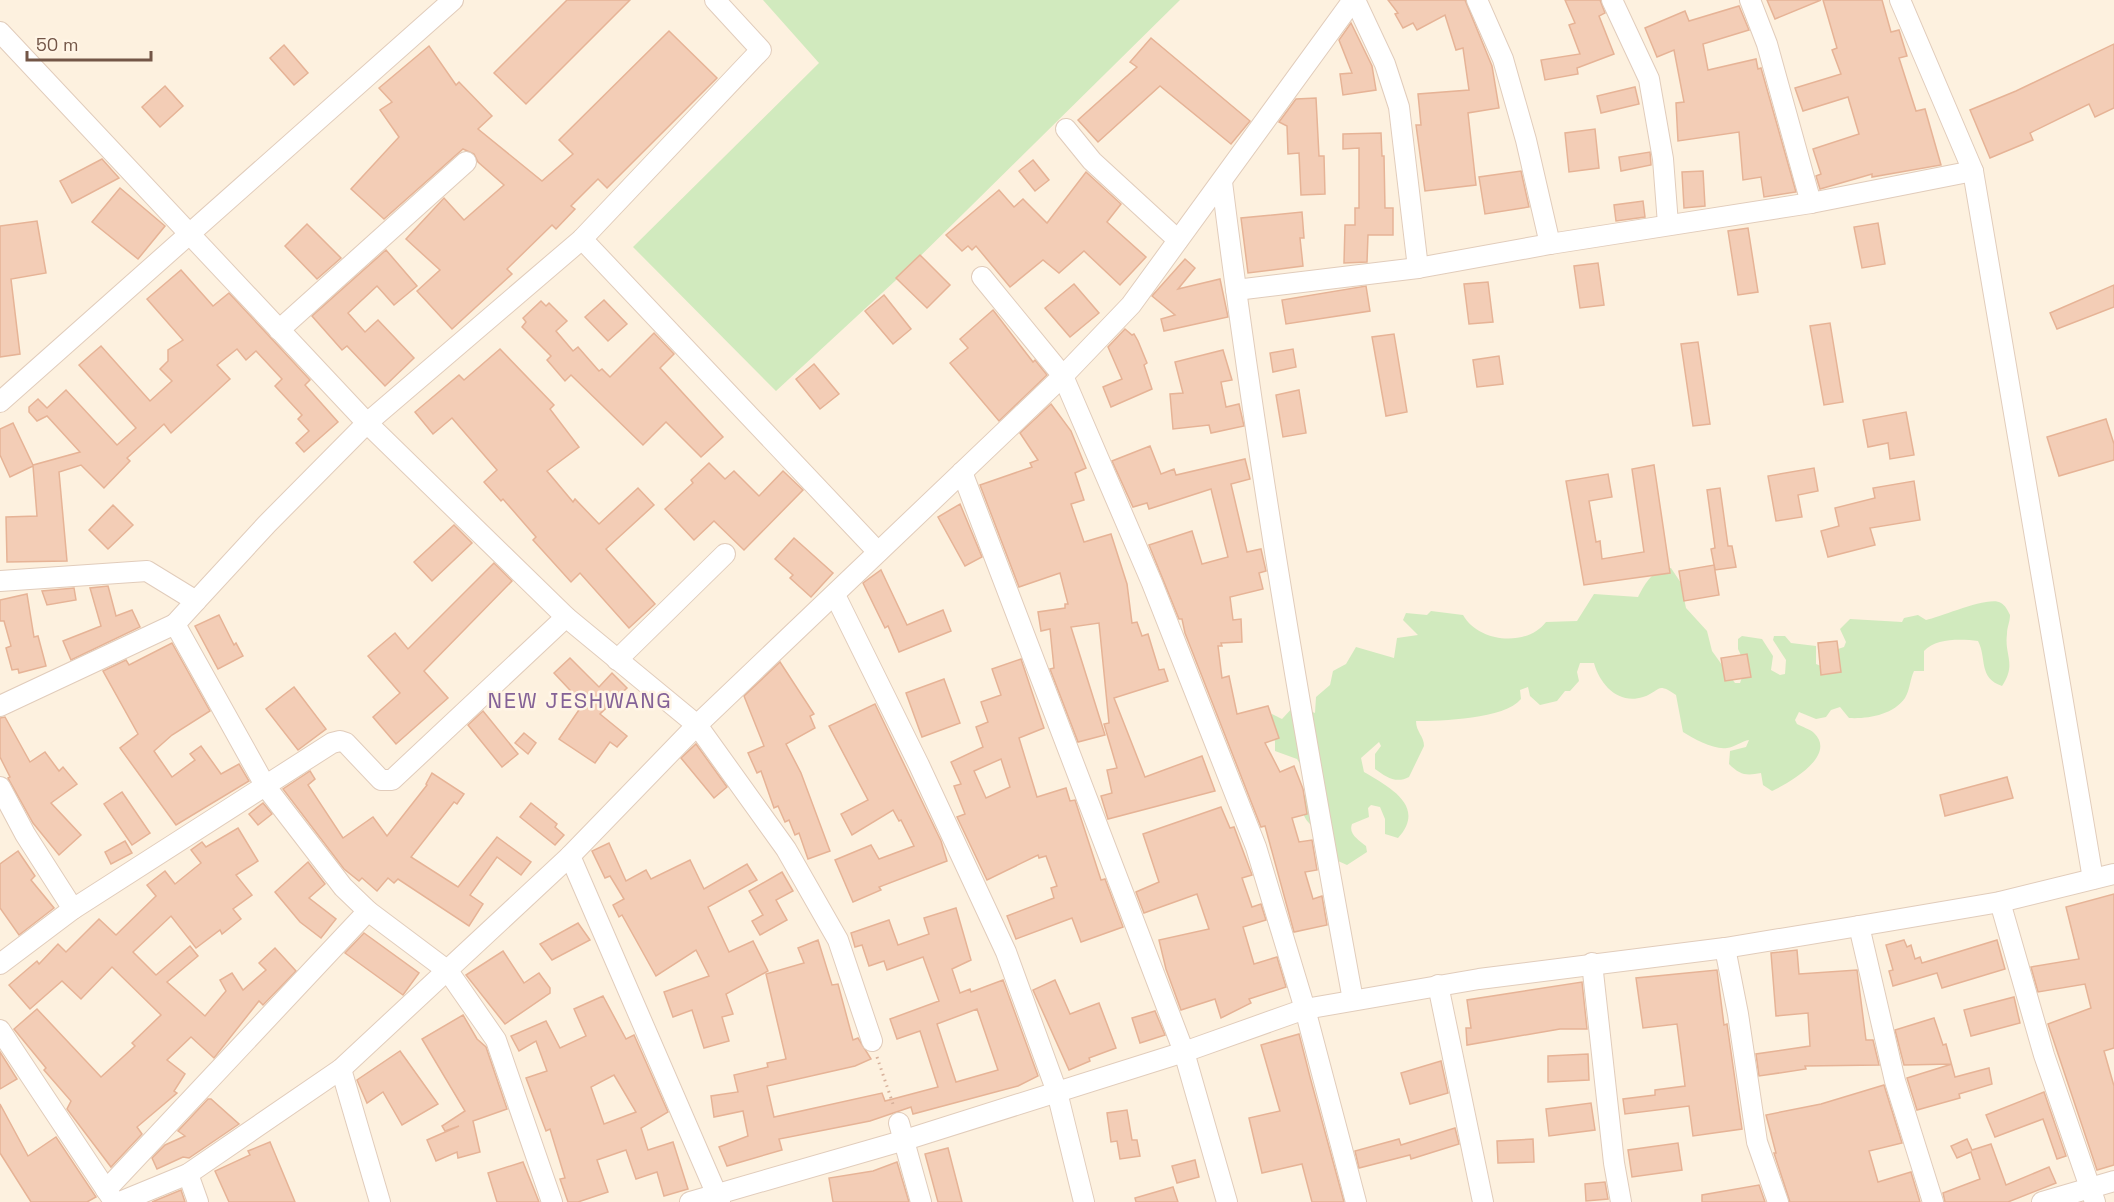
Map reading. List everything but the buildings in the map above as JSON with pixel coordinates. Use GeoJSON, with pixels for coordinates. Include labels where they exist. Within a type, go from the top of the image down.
{"type":"FeatureCollection","features":[{"type":"Feature","properties":{"kind":"street"},"geometry":{"type":"LineString","coordinates":[[0,402],[453,0]]}},
{"type":"Feature","properties":{"kind":"street"},"geometry":{"type":"LineString","coordinates":[[0,705],[175,624],[267,524],[367,423],[582,239],[761,50],[715,0]]}},
{"type":"Feature","properties":{"kind":"street"},"geometry":{"type":"LineString","coordinates":[[114,1198],[188,1174],[341,1069],[570,856],[697,725],[1063,376],[1131,305],[1354,0],[1385,64],[1399,107],[1418,268]]}},
{"type":"Feature","properties":{"kind":"street"},"geometry":{"type":"LineString","coordinates":[[1478,0],[1503,59],[1526,140],[1550,244]]}},
{"type":"Feature","properties":{"kind":"street"},"geometry":{"type":"LineString","coordinates":[[1611,0],[1649,79],[1663,159],[1668,224]]}},
{"type":"Feature","properties":{"kind":"street"},"geometry":{"type":"LineString","coordinates":[[1750,0],[1767,44],[1811,203]]}},
{"type":"Feature","properties":{"kind":"street"},"geometry":{"type":"LineString","coordinates":[[1900,0],[1973,171],[2093,879]]}},
{"type":"Feature","properties":{"kind":"street"},"geometry":{"type":"LineString","coordinates":[[0,32],[367,423],[566,617],[697,725],[786,849],[838,940],[872,1041]]}},
{"type":"Feature","properties":{"kind":"street"},"geometry":{"type":"LineString","coordinates":[[1066,129],[1092,161],[1178,240]]}},
{"type":"Feature","properties":{"kind":"street"},"geometry":{"type":"LineString","coordinates":[[279,330],[466,162]]}},
{"type":"Feature","properties":{"kind":"street"},"geometry":{"type":"LineString","coordinates":[[1236,290],[1418,268],[1668,224],[1811,203],[1973,171]]}},
{"type":"Feature","properties":{"kind":"street"},"geometry":{"type":"LineString","coordinates":[[1222,182],[1298,704],[1353,1000]]}},
{"type":"Feature","properties":{"kind":"street"},"geometry":{"type":"LineString","coordinates":[[582,239],[878,552]]}},
{"type":"Feature","properties":{"kind":"street"},"geometry":{"type":"LineString","coordinates":[[982,277],[1063,376],[1126,521],[1256,847],[1305,1009],[1356,1202]]}},
{"type":"Feature","properties":{"kind":"street"},"geometry":{"type":"LineString","coordinates":[[962,472],[1184,1052],[1227,1202]]}},
{"type":"Feature","properties":{"kind":"street"},"geometry":{"type":"LineString","coordinates":[[617,660],[725,554]]}},
{"type":"Feature","properties":{"kind":"street"},"geometry":{"type":"LineString","coordinates":[[0,581],[147,571],[196,600]]}},
{"type":"Feature","properties":{"kind":"street"},"geometry":{"type":"LineString","coordinates":[[835,595],[920,765],[1006,952],[1057,1092],[1084,1202]]}},
{"type":"Feature","properties":{"kind":"street"},"geometry":{"type":"LineString","coordinates":[[0,964],[73,909],[266,787],[332,742],[346,743],[381,780],[392,780],[566,617]]}},
{"type":"Feature","properties":{"kind":"street"},"geometry":{"type":"LineString","coordinates":[[175,624],[266,787],[343,886],[368,911],[448,971],[496,1040],[552,1202]]}},
{"type":"Feature","properties":{"kind":"street"},"geometry":{"type":"LineString","coordinates":[[0,787],[25,834],[73,909]]}},
{"type":"Feature","properties":{"kind":"street"},"geometry":{"type":"LineString","coordinates":[[570,856],[719,1198]]}},
{"type":"Feature","properties":{"kind":"street"},"geometry":{"type":"LineString","coordinates":[[690,1202],[719,1198],[902,1132],[1057,1092],[1184,1052],[1305,1009],[1438,986],[1592,963],[1725,948],[1859,926],[2000,902],[2114,874]]}},
{"type":"Feature","properties":{"kind":"street"},"geometry":{"type":"LineString","coordinates":[[2000,902],[2044,1055],[2094,1194]]}},
{"type":"Feature","properties":{"kind":"street"},"geometry":{"type":"LineString","coordinates":[[114,1198],[368,911]]}},
{"type":"Feature","properties":{"kind":"street"},"geometry":{"type":"LineString","coordinates":[[1859,926],[1895,1081],[1933,1202]]}},
{"type":"Feature","properties":{"kind":"street"},"geometry":{"type":"LineString","coordinates":[[1725,948],[1738,1014],[1757,1142],[1778,1202]]}},
{"type":"Feature","properties":{"kind":"street"},"geometry":{"type":"LineString","coordinates":[[1592,963],[1614,1163],[1621,1202]]}},
{"type":"Feature","properties":{"kind":"street"},"geometry":{"type":"LineString","coordinates":[[1438,986],[1483,1202]]}},
{"type":"Feature","properties":{"kind":"street"},"geometry":{"type":"LineString","coordinates":[[0,1030],[114,1198]]}},
{"type":"Feature","properties":{"kind":"street"},"geometry":{"type":"LineString","coordinates":[[341,1069],[380,1202]]}},
{"type":"Feature","properties":{"kind":"street"},"geometry":{"type":"LineString","coordinates":[[902,1132],[921,1202]]}},
{"type":"Feature","properties":{"kind":"street"},"geometry":{"type":"LineString","coordinates":[[188,1174],[198,1202]]}},
{"type":"Feature","properties":{"kind":"street"},"geometry":{"type":"LineString","coordinates":[[2042,1202],[2094,1194],[2114,1181]]}},
{"type":"Feature","properties":{"kind":"path"},"geometry":{"type":"LineString","coordinates":[[872,1041],[902,1132]]}},
{"type":"Feature","properties":{"kind":"green space"},"geometry":{"type":"Polygon","coordinates":[[[763,0],[1180,0],[895,281],[776,391],[633,247],[819,63],[763,0]]]}},
{"type":"Feature","properties":{"kind":"green space"},"geometry":{"type":"Polygon","coordinates":[[[1671,568],[1681,583],[1686,608],[1707,631],[1712,651],[1735,683],[1740,683],[1746,666],[1738,649],[1738,639],[1742,636],[1762,639],[1773,656],[1771,670],[1780,675],[1785,674],[1786,660],[1773,640],[1774,636],[1785,636],[1791,643],[1816,646],[1816,664],[1821,666],[1835,650],[1844,647],[1846,642],[1840,629],[1850,619],[1902,622],[1904,618],[1918,615],[1926,620],[1976,604],[1995,601],[2004,605],[2010,615],[2007,631],[2009,672],[2002,686],[1989,678],[1986,673],[1978,641],[1942,642],[1924,651],[1924,671],[1914,671],[1905,698],[1887,712],[1872,717],[1849,718],[1840,707],[1831,710],[1826,717],[1816,719],[1799,712],[1795,720],[1797,724],[1814,733],[1820,742],[1820,751],[1808,768],[1772,791],[1763,785],[1761,773],[1744,774],[1729,764],[1730,751],[1746,747],[1749,740],[1722,748],[1693,738],[1683,732],[1676,695],[1670,691],[1659,688],[1649,695],[1634,699],[1619,696],[1606,686],[1594,663],[1580,663],[1577,672],[1579,681],[1570,691],[1565,691],[1557,701],[1540,705],[1530,696],[1528,687],[1520,690],[1521,699],[1513,706],[1501,711],[1472,718],[1416,721],[1424,746],[1409,777],[1404,779],[1391,779],[1375,769],[1375,754],[1381,746],[1379,742],[1361,758],[1364,772],[1384,784],[1401,799],[1407,807],[1406,827],[1398,838],[1385,834],[1385,819],[1380,807],[1371,805],[1368,808],[1369,817],[1352,824],[1351,828],[1355,837],[1366,846],[1367,852],[1347,865],[1329,857],[1323,834],[1313,827],[1304,814],[1306,776],[1304,770],[1297,759],[1275,751],[1275,741],[1265,724],[1272,714],[1282,719],[1295,705],[1315,713],[1316,697],[1330,685],[1333,671],[1346,664],[1356,647],[1394,658],[1397,638],[1418,635],[1403,620],[1406,613],[1427,615],[1431,611],[1463,615],[1470,624],[1491,636],[1516,638],[1538,630],[1546,622],[1577,621],[1594,594],[1638,597],[1647,581],[1659,571],[1671,568]]]}},
{"type":"Feature","properties":{"kind":"district","name":"NEW JESHWANG"},"geometry":{"type":"Point","coordinates":[580,700]}}]}
